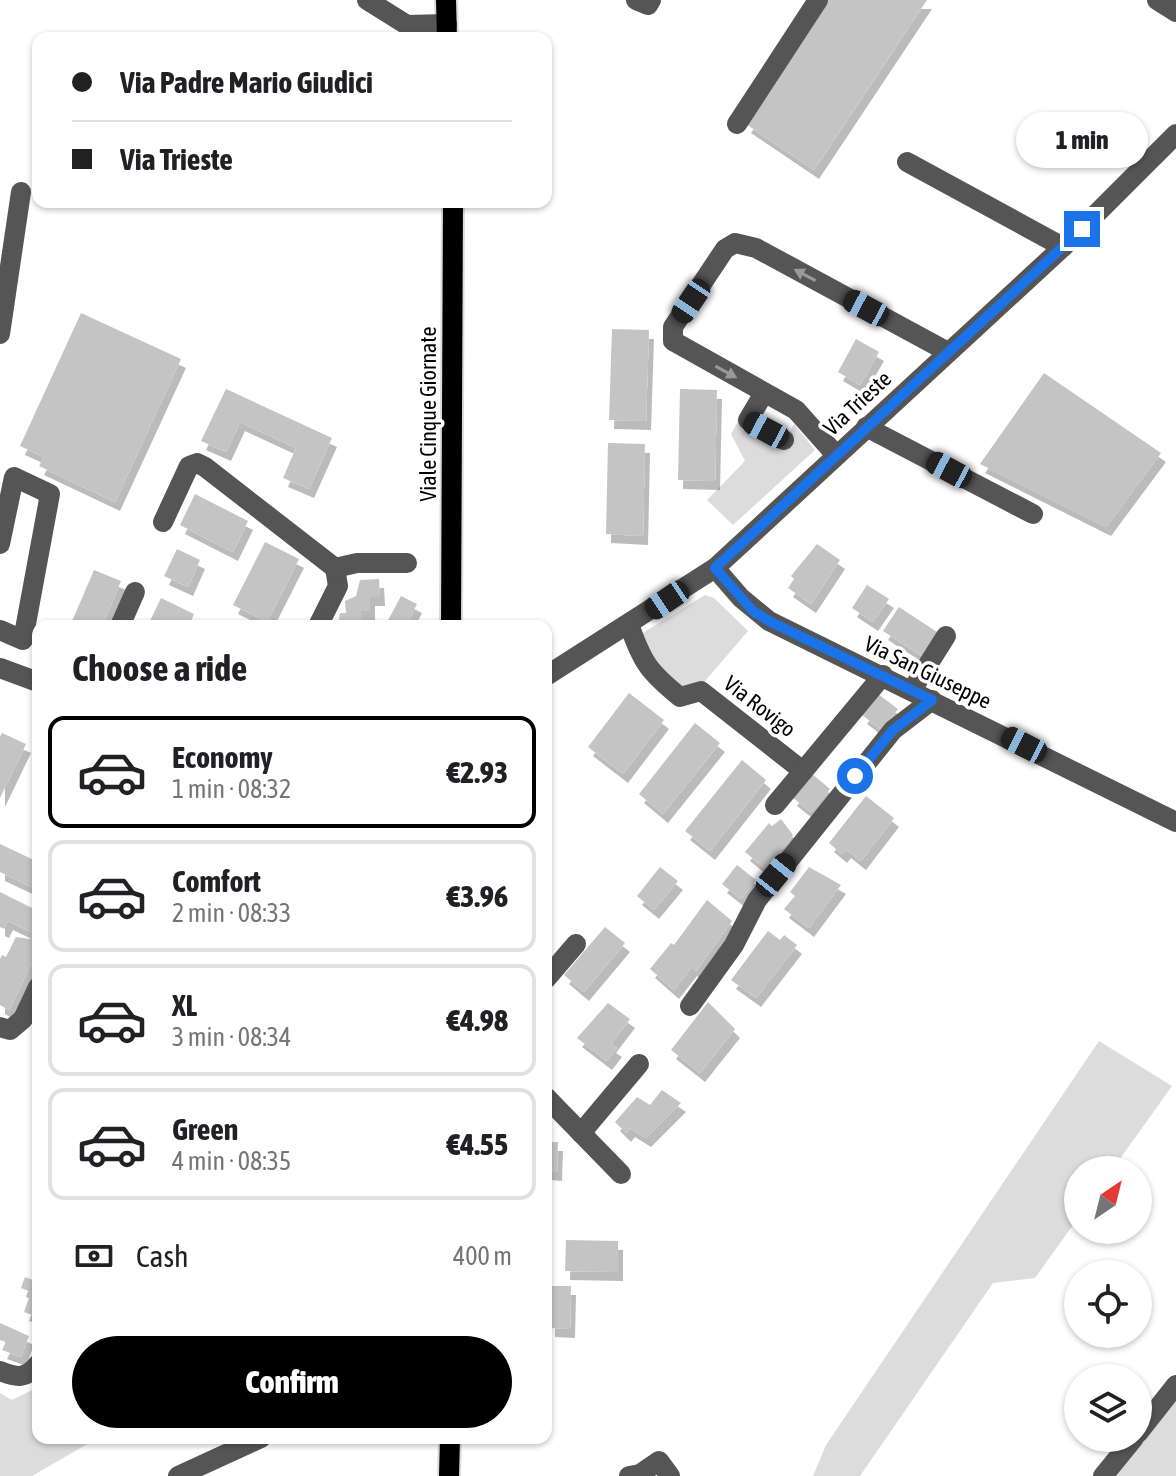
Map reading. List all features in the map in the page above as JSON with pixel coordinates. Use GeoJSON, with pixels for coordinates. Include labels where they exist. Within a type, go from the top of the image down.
{"type":"FeatureCollection","features":[{"type":"Feature","properties":{"kind":"main road"},"geometry":{"type":"LineString","coordinates":[[446,0],[451,32]]}},
{"type":"Feature","properties":{"kind":"main road"},"geometry":{"type":"LineString","coordinates":[[451,32],[459,0]]}},
{"type":"Feature","properties":{"kind":"main road","name":"Viale Cinque Giornate"},"geometry":{"type":"LineString","coordinates":[[451,620],[453,208]]}},
{"type":"Feature","properties":{"kind":"main road"},"geometry":{"type":"LineString","coordinates":[[449,1476],[450,1444]]}},
{"type":"Feature","properties":{"kind":"street"},"geometry":{"type":"LineString","coordinates":[[367,0],[407,25],[446,32]]}},
{"type":"Feature","properties":{"kind":"street"},"geometry":{"type":"LineString","coordinates":[[636,0],[648,5],[651,0]]}},
{"type":"Feature","properties":{"kind":"street"},"geometry":{"type":"LineString","coordinates":[[737,124],[818,0]]}},
{"type":"Feature","properties":{"kind":"street"},"geometry":{"type":"LineString","coordinates":[[1157,0],[1176,12]]}},
{"type":"Feature","properties":{"kind":"street","name":"Via Trieste"},"geometry":{"type":"LineString","coordinates":[[552,672],[715,568],[1063,247],[1176,134]]}},
{"type":"Feature","properties":{"kind":"street"},"geometry":{"type":"LineString","coordinates":[[907,162],[1063,247]]}},
{"type":"Feature","properties":{"kind":"street"},"geometry":{"type":"LineString","coordinates":[[0,334],[21,192]]}},
{"type":"Feature","properties":{"kind":"street"},"geometry":{"type":"LineString","coordinates":[[836,455],[806,418],[680,347],[670,334],[725,249],[735,243],[756,248],[948,352]]}},
{"type":"Feature","properties":{"kind":"street"},"geometry":{"type":"LineString","coordinates":[[764,393],[748,420],[784,440]]}},
{"type":"Feature","properties":{"kind":"street"},"geometry":{"type":"LineString","coordinates":[[866,427],[1033,514]]}},
{"type":"Feature","properties":{"kind":"street"},"geometry":{"type":"LineString","coordinates":[[163,522],[189,466],[197,463],[335,568],[338,586],[321,620]]}},
{"type":"Feature","properties":{"kind":"street"},"geometry":{"type":"LineString","coordinates":[[0,544],[14,477],[50,494],[23,640],[0,630]]}},
{"type":"Feature","properties":{"kind":"street"},"geometry":{"type":"LineString","coordinates":[[335,568],[357,563],[407,563]]}},
{"type":"Feature","properties":{"kind":"street","name":"Via San Giuseppe"},"geometry":{"type":"LineString","coordinates":[[715,568],[762,617],[1176,822]]}},
{"type":"Feature","properties":{"kind":"street"},"geometry":{"type":"LineString","coordinates":[[123,620],[135,592]]}},
{"type":"Feature","properties":{"kind":"street","name":"Via Rovigo"},"geometry":{"type":"LineString","coordinates":[[629,624],[643,663],[680,697],[701,691],[803,771]]}},
{"type":"Feature","properties":{"kind":"street"},"geometry":{"type":"LineString","coordinates":[[912,690],[946,636]]}},
{"type":"Feature","properties":{"kind":"street"},"geometry":{"type":"LineString","coordinates":[[0,668],[32,680]]}},
{"type":"Feature","properties":{"kind":"street"},"geometry":{"type":"LineString","coordinates":[[775,805],[883,675]]}},
{"type":"Feature","properties":{"kind":"street"},"geometry":{"type":"LineString","coordinates":[[690,1006],[734,945],[757,900],[855,776],[893,730],[932,700]]}},
{"type":"Feature","properties":{"kind":"street"},"geometry":{"type":"LineString","coordinates":[[552,972],[576,944]]}},
{"type":"Feature","properties":{"kind":"street"},"geometry":{"type":"LineString","coordinates":[[0,1027],[10,1030],[18,1026],[32,999]]}},
{"type":"Feature","properties":{"kind":"street"},"geometry":{"type":"LineString","coordinates":[[581,1133],[639,1064]]}},
{"type":"Feature","properties":{"kind":"street"},"geometry":{"type":"LineString","coordinates":[[552,1103],[621,1174]]}},
{"type":"Feature","properties":{"kind":"street"},"geometry":{"type":"LineString","coordinates":[[10,1374],[32,1372]]}},
{"type":"Feature","properties":{"kind":"street"},"geometry":{"type":"LineString","coordinates":[[1152,1415],[1176,1385]]}},
{"type":"Feature","properties":{"kind":"street"},"geometry":{"type":"LineString","coordinates":[[178,1476],[248,1444]]}},
{"type":"Feature","properties":{"kind":"street"},"geometry":{"type":"LineString","coordinates":[[1103,1476],[1123,1452]]}},
{"type":"Feature","properties":{"kind":"street"},"geometry":{"type":"LineString","coordinates":[[629,1476],[640,1474],[659,1461],[670,1476]]}},
{"type":"Feature","properties":{"kind":"shaded area"},"geometry":{"type":"Polygon","coordinates":[[[738,422],[783,446],[794,424],[815,450],[733,525],[707,500],[745,461],[731,434],[738,422]]]}},
{"type":"Feature","properties":{"kind":"shaded area"},"geometry":{"type":"Polygon","coordinates":[[[705,595],[714,598],[748,631],[700,687],[681,693],[660,667],[641,634],[705,595]]]}},
{"type":"Feature","properties":{"kind":"shaded area"},"geometry":{"type":"Polygon","coordinates":[[[1099,1041],[1172,1086],[1122,1156],[1064,1156],[1064,1238],[1035,1278],[993,1283],[860,1476],[813,1476],[826,1445],[1099,1041]]]}},
{"type":"Feature","properties":{"kind":"shaded area"},"geometry":{"type":"Polygon","coordinates":[[[32,1390],[32,1444],[87,1444],[32,1476],[0,1476],[0,1393],[12,1400],[32,1390]]]}},
{"type":"Feature","properties":{"kind":"shaded area"},"geometry":{"type":"Polygon","coordinates":[[[1176,1400],[1176,1476],[1115,1476],[1134,1452],[1152,1452],[1152,1430],[1176,1400]]]}},
{"type":"Feature","properties":{"kind":"building"},"geometry":{"type":"Polygon","coordinates":[[[828,0],[927,0],[814,170],[746,124],[828,0]]]}},
{"type":"Feature","properties":{"kind":"building"},"geometry":{"type":"Polygon","coordinates":[[[81,313],[181,359],[115,502],[39,466],[44,457],[20,446],[81,313]]]}},
{"type":"Feature","properties":{"kind":"building"},"geometry":{"type":"Polygon","coordinates":[[[612,329],[649,330],[646,421],[609,420],[612,329]]]}},
{"type":"Feature","properties":{"kind":"building"},"geometry":{"type":"Polygon","coordinates":[[[856,339],[879,352],[860,385],[838,372],[856,339]]]}},
{"type":"Feature","properties":{"kind":"building"},"geometry":{"type":"Polygon","coordinates":[[[1044,373],[1161,453],[1106,527],[980,464],[1044,373]]]}},
{"type":"Feature","properties":{"kind":"building"},"geometry":{"type":"Polygon","coordinates":[[[226,389],[332,438],[309,489],[283,478],[296,448],[240,422],[226,452],[201,441],[226,389]]]}},
{"type":"Feature","properties":{"kind":"building"},"geometry":{"type":"Polygon","coordinates":[[[680,389],[717,390],[715,481],[678,480],[680,389]]]}},
{"type":"Feature","properties":{"kind":"building"},"geometry":{"type":"Polygon","coordinates":[[[608,443],[645,444],[643,536],[606,534],[608,443]]]}},
{"type":"Feature","properties":{"kind":"building"},"geometry":{"type":"Polygon","coordinates":[[[195,494],[248,521],[233,552],[180,525],[195,494]]]}},
{"type":"Feature","properties":{"kind":"building"},"geometry":{"type":"Polygon","coordinates":[[[265,542],[299,559],[268,620],[233,605],[265,542]]]}},
{"type":"Feature","properties":{"kind":"building"},"geometry":{"type":"Polygon","coordinates":[[[817,544],[840,560],[811,604],[788,588],[794,579],[791,576],[817,544]]]}},
{"type":"Feature","properties":{"kind":"building"},"geometry":{"type":"Polygon","coordinates":[[[177,549],[200,560],[188,587],[164,576],[177,549]]]}},
{"type":"Feature","properties":{"kind":"building"},"geometry":{"type":"Polygon","coordinates":[[[94,570],[121,581],[105,620],[73,620],[94,570]]]}},
{"type":"Feature","properties":{"kind":"building"},"geometry":{"type":"Polygon","coordinates":[[[379,579],[380,597],[370,597],[370,611],[361,611],[361,620],[339,620],[340,613],[346,613],[345,601],[356,596],[360,580],[379,579]]]}},
{"type":"Feature","properties":{"kind":"building"},"geometry":{"type":"Polygon","coordinates":[[[867,585],[889,599],[873,622],[852,608],[867,585]]]}},
{"type":"Feature","properties":{"kind":"building"},"geometry":{"type":"Polygon","coordinates":[[[401,596],[417,604],[409,620],[388,620],[401,596]]]}},
{"type":"Feature","properties":{"kind":"building"},"geometry":{"type":"Polygon","coordinates":[[[161,598],[194,614],[192,620],[150,620],[161,598]]]}},
{"type":"Feature","properties":{"kind":"building"},"geometry":{"type":"Polygon","coordinates":[[[899,607],[937,632],[922,656],[883,631],[899,607]]]}},
{"type":"Feature","properties":{"kind":"building"},"geometry":{"type":"Polygon","coordinates":[[[629,693],[664,720],[623,774],[588,747],[629,693]]]}},
{"type":"Feature","properties":{"kind":"building"},"geometry":{"type":"Polygon","coordinates":[[[878,694],[898,709],[882,730],[862,715],[878,694]]]}},
{"type":"Feature","properties":{"kind":"building"},"geometry":{"type":"Polygon","coordinates":[[[695,723],[720,743],[663,814],[639,794],[695,723]]]}},
{"type":"Feature","properties":{"kind":"building"},"geometry":{"type":"Polygon","coordinates":[[[2,733],[26,744],[0,798],[0,737],[2,733]]]}},
{"type":"Feature","properties":{"kind":"building"},"geometry":{"type":"Polygon","coordinates":[[[742,760],[766,780],[710,851],[685,831],[742,760]]]}},
{"type":"Feature","properties":{"kind":"building"},"geometry":{"type":"Polygon","coordinates":[[[811,773],[830,789],[811,812],[792,797],[811,773]]]}},
{"type":"Feature","properties":{"kind":"building"},"geometry":{"type":"Polygon","coordinates":[[[866,796],[894,818],[861,861],[846,849],[842,854],[829,843],[866,796]]]}},
{"type":"Feature","properties":{"kind":"building"},"geometry":{"type":"Polygon","coordinates":[[[781,819],[793,835],[766,869],[745,852],[769,823],[772,826],[781,819]]]}},
{"type":"Feature","properties":{"kind":"building"},"geometry":{"type":"Polygon","coordinates":[[[0,844],[32,859],[32,887],[0,872],[0,844]]]}},
{"type":"Feature","properties":{"kind":"building"},"geometry":{"type":"Polygon","coordinates":[[[737,865],[756,880],[741,899],[722,884],[737,865]]]}},
{"type":"Feature","properties":{"kind":"building"},"geometry":{"type":"Polygon","coordinates":[[[660,867],[678,881],[654,910],[637,896],[660,867]]]}},
{"type":"Feature","properties":{"kind":"building"},"geometry":{"type":"Polygon","coordinates":[[[809,867],[841,885],[809,928],[784,909],[795,896],[790,892],[809,867]]]}},
{"type":"Feature","properties":{"kind":"building"},"geometry":{"type":"Polygon","coordinates":[[[0,892],[32,908],[32,933],[8,921],[4,929],[0,927],[0,892]]]}},
{"type":"Feature","properties":{"kind":"building"},"geometry":{"type":"Polygon","coordinates":[[[707,900],[732,921],[696,971],[692,967],[674,990],[650,969],[671,943],[674,945],[707,900]]]}},
{"type":"Feature","properties":{"kind":"building"},"geometry":{"type":"Polygon","coordinates":[[[605,927],[625,943],[584,992],[564,975],[605,927]]]}},
{"type":"Feature","properties":{"kind":"building"},"geometry":{"type":"Polygon","coordinates":[[[768,931],[780,940],[784,935],[797,945],[756,998],[731,980],[768,931]]]}},
{"type":"Feature","properties":{"kind":"building"},"geometry":{"type":"Polygon","coordinates":[[[32,935],[32,962],[9,1010],[0,1005],[0,959],[2,955],[6,957],[16,937],[30,939],[32,935]]]}},
{"type":"Feature","properties":{"kind":"building"},"geometry":{"type":"Polygon","coordinates":[[[708,1002],[735,1029],[700,1073],[671,1050],[708,1002]]]}},
{"type":"Feature","properties":{"kind":"building"},"geometry":{"type":"Polygon","coordinates":[[[608,1003],[630,1019],[611,1044],[617,1048],[607,1061],[577,1038],[608,1003]]]}},
{"type":"Feature","properties":{"kind":"building"},"geometry":{"type":"Polygon","coordinates":[[[662,1090],[681,1103],[646,1138],[630,1128],[626,1133],[615,1122],[637,1097],[650,1105],[662,1090]]]}},
{"type":"Feature","properties":{"kind":"building"},"geometry":{"type":"Polygon","coordinates":[[[552,1142],[558,1142],[557,1172],[552,1172],[552,1142]]]}},
{"type":"Feature","properties":{"kind":"building"},"geometry":{"type":"Polygon","coordinates":[[[566,1240],[618,1241],[618,1272],[565,1271],[566,1240]]]}},
{"type":"Feature","properties":{"kind":"building"},"geometry":{"type":"Polygon","coordinates":[[[25,1277],[32,1280],[32,1315],[24,1312],[31,1292],[21,1288],[25,1277]]]}},
{"type":"Feature","properties":{"kind":"building"},"geometry":{"type":"Polygon","coordinates":[[[552,1286],[571,1286],[570,1329],[552,1328],[552,1286]]]}},
{"type":"Feature","properties":{"kind":"building"},"geometry":{"type":"Polygon","coordinates":[[[0,1323],[29,1336],[21,1357],[2,1350],[6,1342],[0,1340],[0,1323]]]}},
{"type":"Feature","properties":{"kind":"route"},"geometry":{"type":"LineString","coordinates":[[855,776],[903,720],[932,700],[769,621],[753,611],[715,568],[1082,229]]}}]}
